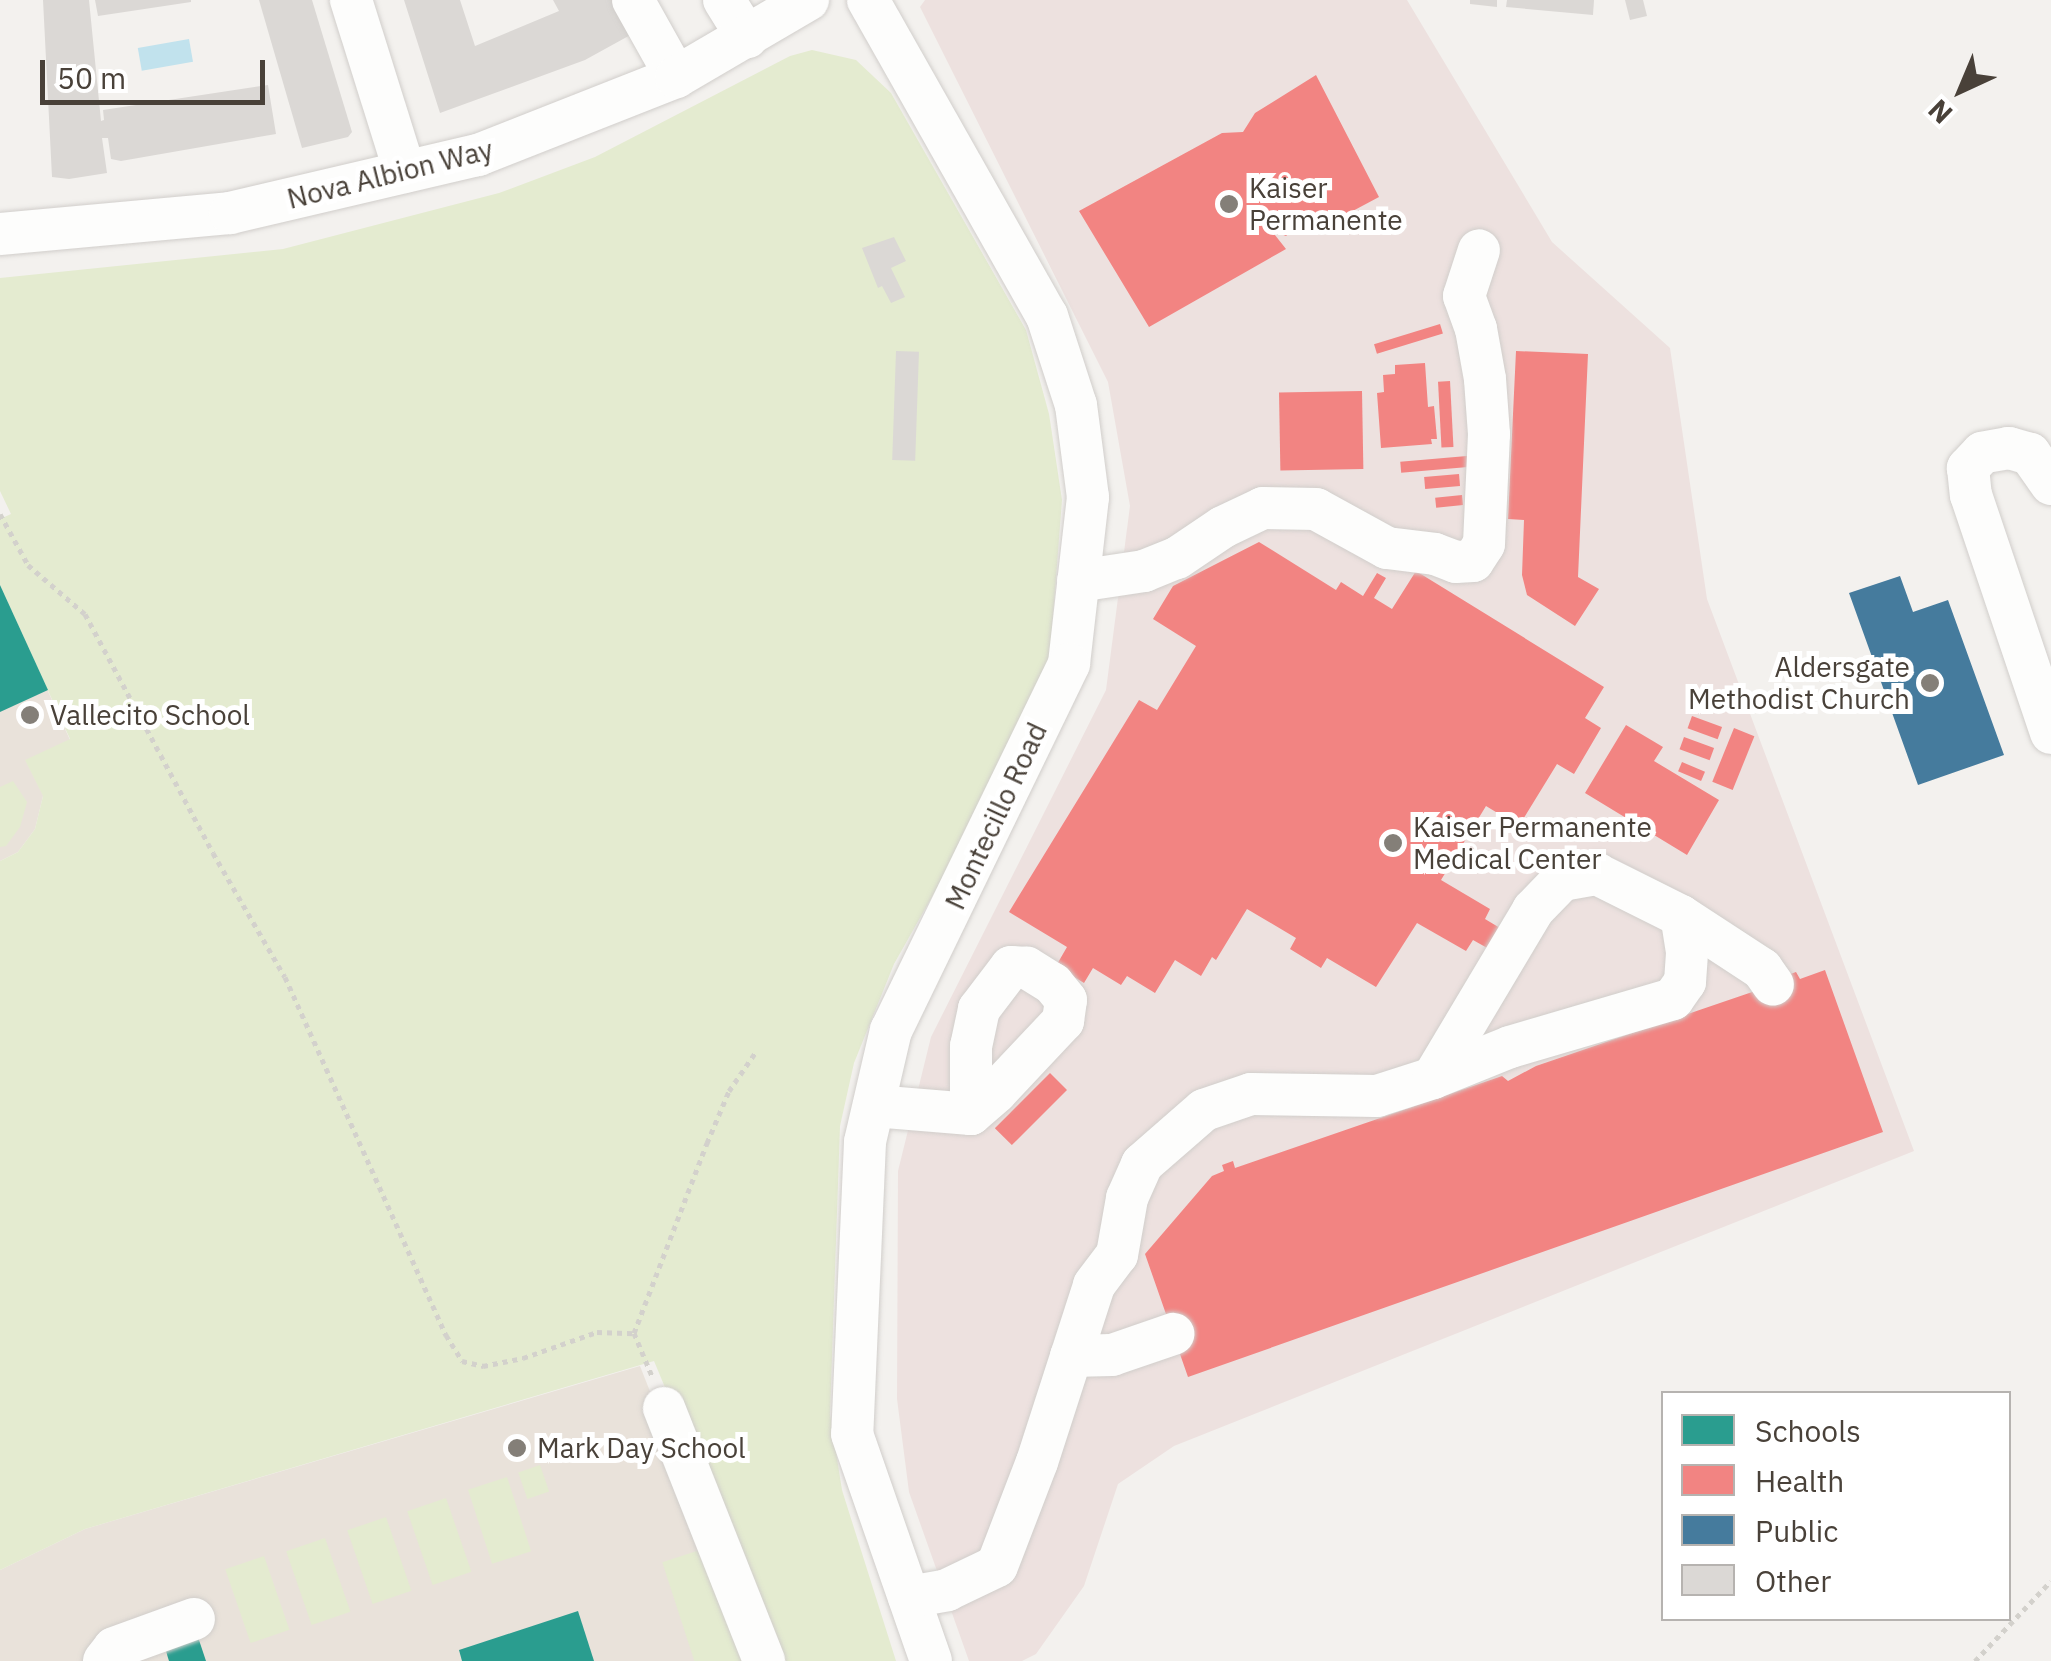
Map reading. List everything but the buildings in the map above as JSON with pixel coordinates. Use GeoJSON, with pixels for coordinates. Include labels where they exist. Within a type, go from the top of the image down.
{"type":"FeatureCollection","features":[{"type":"Feature","properties":{"kind":"street"},"geometry":{"type":"LineString","coordinates":[[351,0],[404,172]]}},
{"type":"Feature","properties":{"kind":"street"},"geometry":{"type":"LineString","coordinates":[[633,0],[676,77]]}},
{"type":"Feature","properties":{"kind":"street"},"geometry":{"type":"LineString","coordinates":[[724,0],[747,37]]}},
{"type":"Feature","properties":{"kind":"street","name":"Nova Albion Way"},"geometry":{"type":"LineString","coordinates":[[0,234],[230,214],[478,155],[676,77],[808,0]]}},
{"type":"Feature","properties":{"kind":"street","name":"Montecillo Road"},"geometry":{"type":"LineString","coordinates":[[868,0],[1047,316],[1076,406],[1088,497],[1068,664],[891,1030],[865,1142],[852,1434],[931,1661]]}},
{"type":"Feature","properties":{"kind":"street"},"geometry":{"type":"LineString","coordinates":[[1078,581],[1144,571],[1176,558],[1223,527],[1263,508],[1316,509],[1386,548],[1473,562],[1484,544],[1489,434],[1486,378],[1464,296],[1479,250]]}},
{"type":"Feature","properties":{"kind":"street"},"geometry":{"type":"LineString","coordinates":[[2051,484],[2030,454],[2009,448],[1982,453],[1968,468],[1970,495],[2051,733]]}},
{"type":"Feature","properties":{"kind":"street"},"geometry":{"type":"LineString","coordinates":[[1433,1078],[1533,910],[1562,880],[1597,874],[1681,916],[1762,970],[1773,985]]}},
{"type":"Feature","properties":{"kind":"street"},"geometry":{"type":"LineString","coordinates":[[909,1597],[947,1590],[997,1566],[1094,1286],[1117,1255],[1127,1198],[1142,1164],[1204,1110],[1251,1094],[1377,1096],[1510,1048],[1672,999],[1685,982],[1687,952],[1681,916]]}},
{"type":"Feature","properties":{"kind":"street"},"geometry":{"type":"LineString","coordinates":[[874,1106],[971,1114]]}},
{"type":"Feature","properties":{"kind":"street"},"geometry":{"type":"LineString","coordinates":[[1070,1356],[1112,1354],[1173,1334]]}},
{"type":"Feature","properties":{"kind":"street"},"geometry":{"type":"LineString","coordinates":[[664,1408],[764,1661]]}},
{"type":"Feature","properties":{"kind":"street"},"geometry":{"type":"LineString","coordinates":[[104,1661],[114,1648],[194,1619]]}},
{"type":"Feature","properties":{"kind":"path"},"geometry":{"type":"LineString","coordinates":[[0,514],[28,565],[85,614],[213,853],[285,977],[446,1335],[462,1361],[483,1366],[523,1358],[597,1332],[634,1332]]}},
{"type":"Feature","properties":{"kind":"path"},"geometry":{"type":"LineString","coordinates":[[664,1408],[634,1332],[706,1142],[729,1091],[755,1053]]}},
{"type":"Feature","properties":{"kind":"path"},"geometry":{"type":"LineString","coordinates":[[1974,1661],[2051,1580]]}},
{"type":"Feature","properties":{"kind":"shaded area"},"geometry":{"type":"Polygon","coordinates":[[[925,0],[1407,0],[1552,242],[1670,348],[1707,599],[1914,1151],[1174,1446],[1118,1484],[1084,1586],[1036,1654],[1022,1661],[969,1661],[909,1492],[897,1399],[898,1171],[931,1037],[1106,690],[1130,506],[1108,382],[920,7],[925,0]]]}},
{"type":"Feature","properties":{"kind":"shaded area","name":"Vallecito School"},"geometry":{"type":"Polygon","coordinates":[[[0,585],[70,740],[43,796],[35,829],[18,852],[0,861],[0,585]]]}},
{"type":"Feature","properties":{"kind":"shaded area","name":"Mark Day School"},"geometry":{"type":"Polygon","coordinates":[[[640,1366],[756,1661],[0,1661],[0,1570],[85,1529],[640,1366]]]}},
{"type":"Feature","properties":{"kind":"green space"},"geometry":{"type":"Polygon","coordinates":[[[812,50],[856,60],[891,93],[1026,330],[1049,414],[1062,500],[1049,669],[1009,760],[894,964],[854,1063],[840,1126],[830,1414],[842,1490],[896,1661],[779,1661],[654,1361],[85,1529],[0,1570],[0,861],[18,852],[35,829],[43,796],[25,760],[70,739],[0,585],[0,519],[11,514],[0,491],[0,278],[283,249],[499,193],[595,157],[790,56],[812,50]]]}},
{"type":"Feature","properties":{"kind":"green space"},"geometry":{"type":"Polygon","coordinates":[[[13,781],[27,802],[20,827],[6,846],[0,847],[0,787],[13,781]]]}},
{"type":"Feature","properties":{"kind":"green space"},"geometry":{"type":"Polygon","coordinates":[[[540,1465],[549,1491],[527,1499],[518,1472],[540,1465]]]}},
{"type":"Feature","properties":{"kind":"green space"},"geometry":{"type":"Polygon","coordinates":[[[507,1477],[531,1551],[492,1564],[468,1490],[507,1477]]]}},
{"type":"Feature","properties":{"kind":"green space"},"geometry":{"type":"Polygon","coordinates":[[[446,1498],[471,1572],[433,1585],[407,1511],[446,1498]]]}},
{"type":"Feature","properties":{"kind":"green space"},"geometry":{"type":"Polygon","coordinates":[[[386,1517],[411,1591],[373,1604],[347,1530],[386,1517]]]}},
{"type":"Feature","properties":{"kind":"green space"},"geometry":{"type":"Polygon","coordinates":[[[325,1538],[350,1612],[312,1625],[286,1551],[325,1538]]]}},
{"type":"Feature","properties":{"kind":"green space"},"geometry":{"type":"Polygon","coordinates":[[[706,1548],[743,1661],[694,1661],[662,1562],[706,1548]]]}},
{"type":"Feature","properties":{"kind":"green space"},"geometry":{"type":"Polygon","coordinates":[[[264,1556],[289,1630],[251,1643],[225,1569],[264,1556]]]}},
{"type":"Feature","properties":{"kind":"water"},"geometry":{"type":"Polygon","coordinates":[[[189,39],[193,62],[142,71],[138,48],[189,39]]]}},
{"type":"Feature","properties":{"kind":"place","name":"Kaiser Permanente"},"geometry":{"type":"Point","coordinates":[1229,204]}},
{"type":"Feature","properties":{"kind":"place","name":"Aldersgate Methodist Church"},"geometry":{"type":"Point","coordinates":[1930,683]}},
{"type":"Feature","properties":{"kind":"place","name":"Vallecito School"},"geometry":{"type":"Point","coordinates":[30,715]}},
{"type":"Feature","properties":{"kind":"place","name":"Kaiser Permanente Medical Center"},"geometry":{"type":"Point","coordinates":[1393,843]}},
{"type":"Feature","properties":{"kind":"place","name":"Mark Day School"},"geometry":{"type":"Point","coordinates":[517,1448]}}]}
